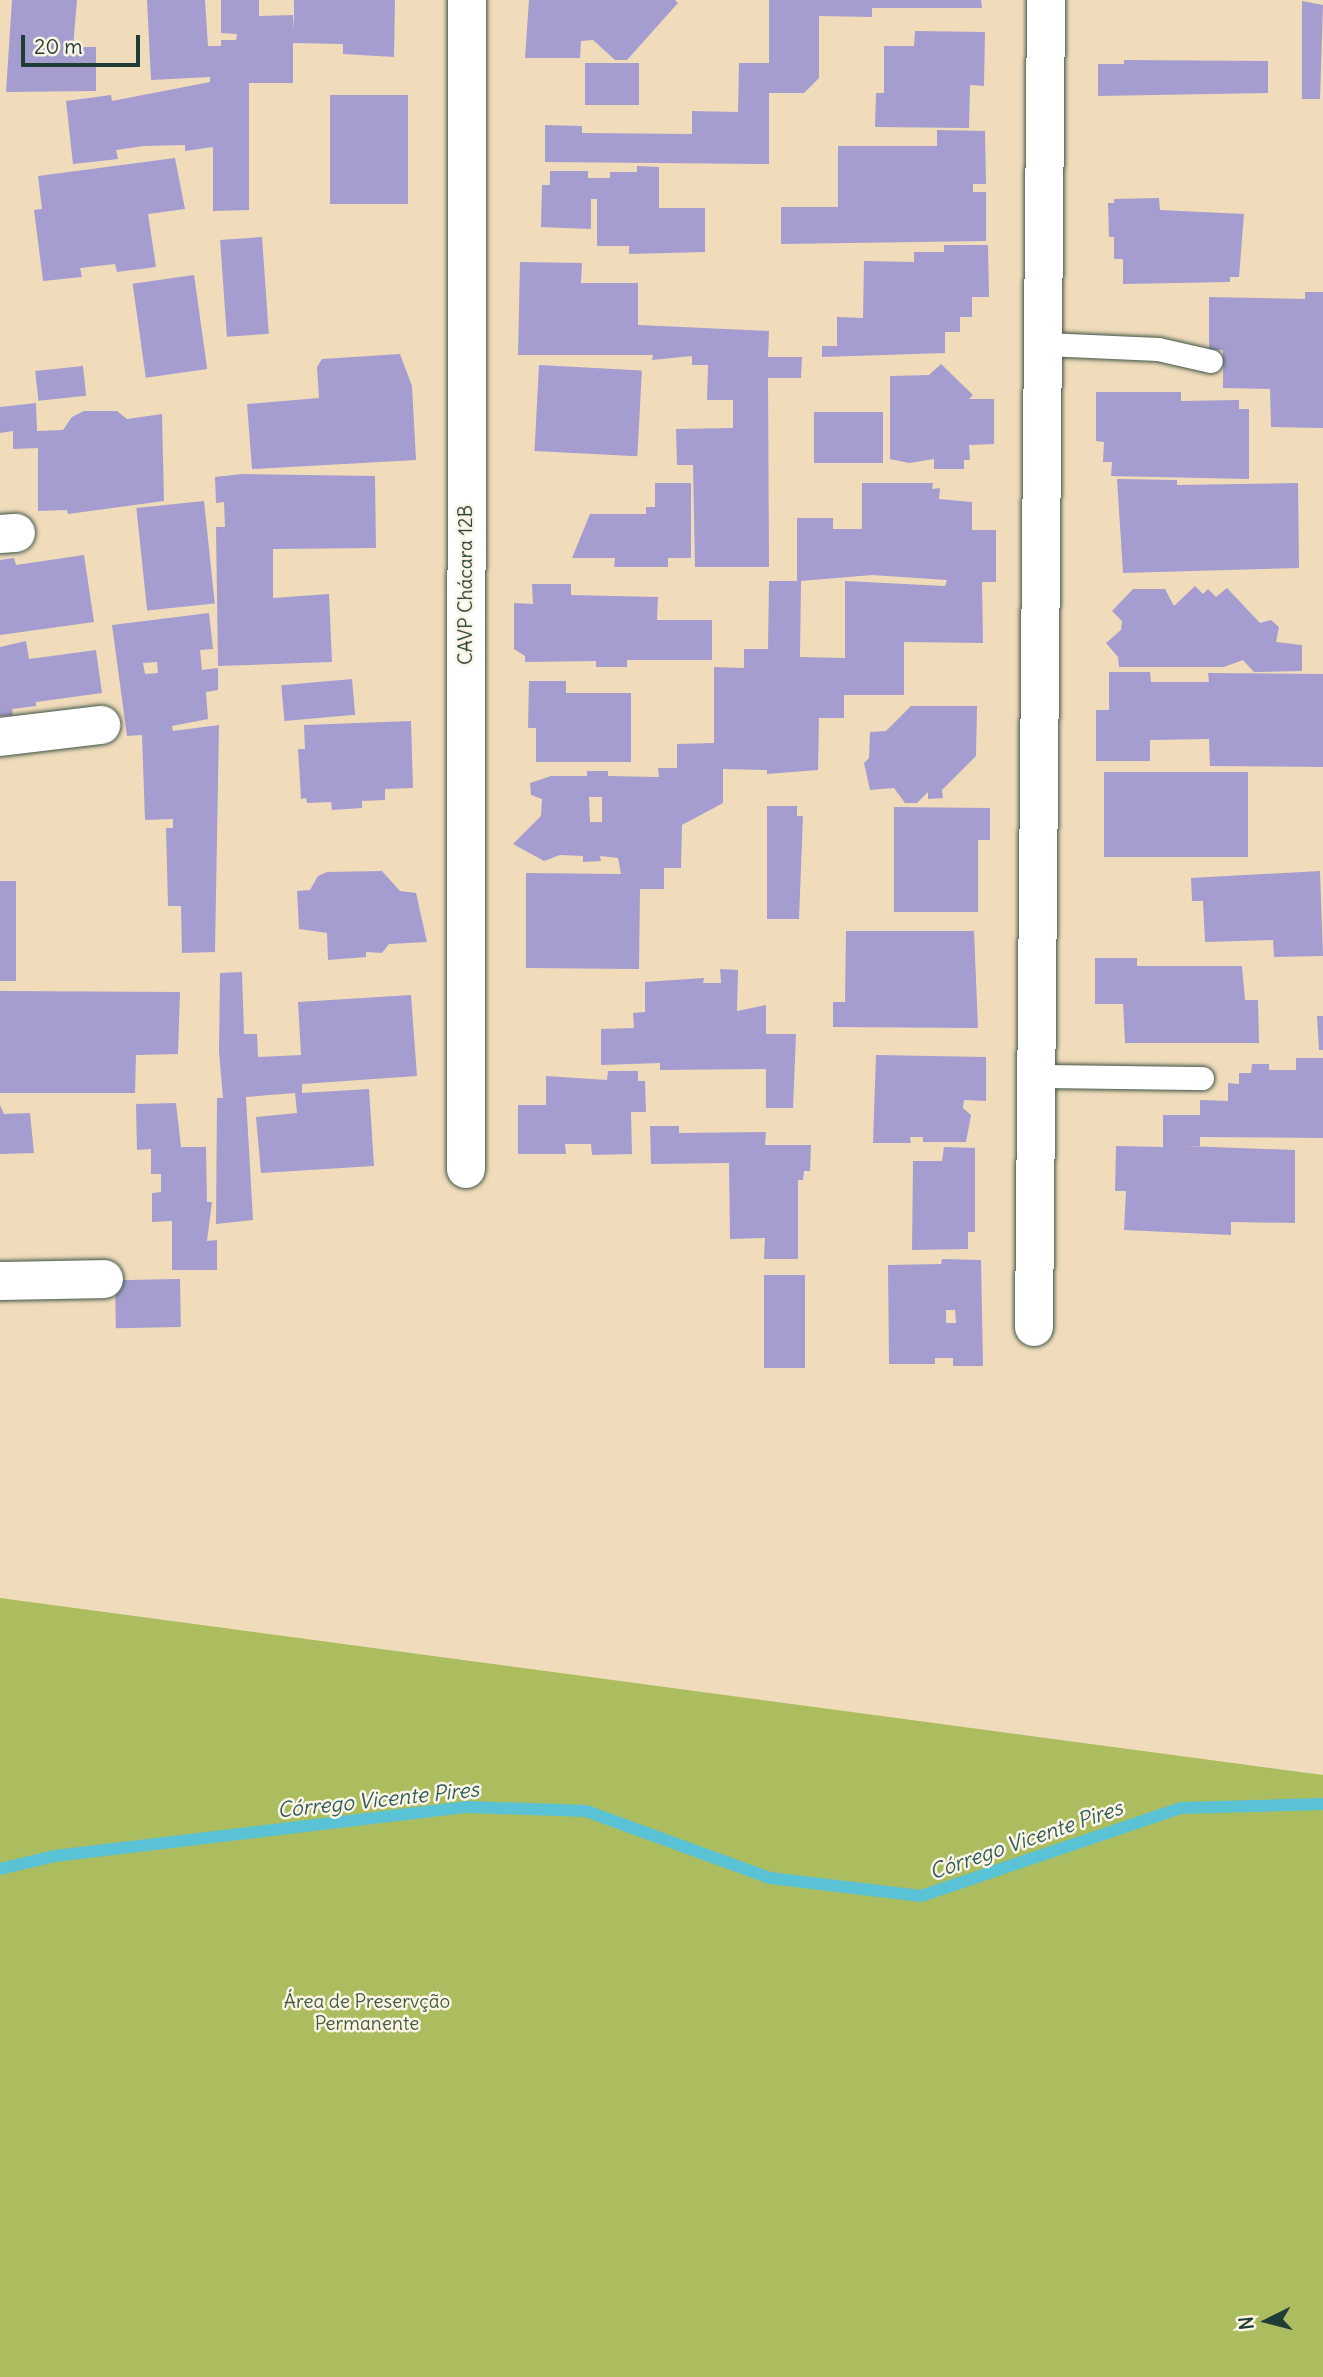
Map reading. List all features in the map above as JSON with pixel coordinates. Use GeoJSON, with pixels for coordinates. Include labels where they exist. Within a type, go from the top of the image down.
{"type":"FeatureCollection","features":[{"type":"Feature","properties":{"kind":"street","name":"CAVP Chácara 12B"},"geometry":{"type":"LineString","coordinates":[[466,1169],[467,0]]}},
{"type":"Feature","properties":{"kind":"street"},"geometry":{"type":"LineString","coordinates":[[1034,1327],[1045,344],[1046,0]]}},
{"type":"Feature","properties":{"kind":"street"},"geometry":{"type":"LineString","coordinates":[[0,737],[101,725]]}},
{"type":"Feature","properties":{"kind":"street"},"geometry":{"type":"LineString","coordinates":[[0,1281],[104,1279]]}},
{"type":"Feature","properties":{"kind":"lane"},"geometry":{"type":"LineString","coordinates":[[1045,344],[1158,349],[1211,361]]}},
{"type":"Feature","properties":{"kind":"lane"},"geometry":{"type":"LineString","coordinates":[[1037,1076],[1202,1078]]}},
{"type":"Feature","properties":{"kind":"green space","name":"Área de Preservção Permanente"},"geometry":{"type":"Polygon","coordinates":[[[0,1598],[1323,1775],[1323,2377],[0,2377],[0,1598]]]}},
{"type":"Feature","properties":{"kind":"building"},"geometry":{"type":"Polygon","coordinates":[[[12,0],[77,0],[73,47],[96,47],[96,91],[6,92],[12,0]]]}},
{"type":"Feature","properties":{"kind":"building"},"geometry":{"type":"Polygon","coordinates":[[[147,0],[205,0],[208,46],[221,46],[221,40],[236,40],[237,34],[221,33],[221,0],[259,0],[259,16],[293,15],[294,30],[294,0],[395,0],[394,57],[343,54],[343,44],[293,43],[293,83],[249,83],[249,210],[213,211],[213,147],[185,151],[185,145],[144,146],[116,150],[118,159],[73,164],[66,101],[111,95],[112,101],[210,82],[210,77],[151,80],[147,0]]]}},
{"type":"Feature","properties":{"kind":"building"},"geometry":{"type":"Polygon","coordinates":[[[529,0],[675,0],[678,3],[627,60],[615,60],[593,40],[581,41],[580,58],[525,58],[529,0]]]}},
{"type":"Feature","properties":{"kind":"building"},"geometry":{"type":"Polygon","coordinates":[[[769,0],[981,0],[982,8],[872,8],[872,17],[819,16],[819,78],[804,93],[769,93],[769,164],[545,162],[545,125],[582,126],[582,133],[692,134],[692,111],[738,112],[739,63],[769,63],[769,0]]]}},
{"type":"Feature","properties":{"kind":"building"},"geometry":{"type":"Polygon","coordinates":[[[1302,1],[1323,5],[1320,99],[1302,99],[1302,1]]]}},
{"type":"Feature","properties":{"kind":"building"},"geometry":{"type":"Polygon","coordinates":[[[915,31],[985,32],[984,86],[970,85],[969,128],[875,127],[876,93],[884,93],[884,46],[914,46],[915,31]]]}},
{"type":"Feature","properties":{"kind":"building"},"geometry":{"type":"Polygon","coordinates":[[[1124,60],[1268,61],[1268,93],[1098,96],[1098,64],[1124,64],[1124,60]]]}},
{"type":"Feature","properties":{"kind":"building"},"geometry":{"type":"Polygon","coordinates":[[[585,63],[639,63],[639,105],[585,105],[585,63]]]}},
{"type":"Feature","properties":{"kind":"building"},"geometry":{"type":"Polygon","coordinates":[[[330,95],[408,95],[408,204],[330,204],[330,95]]]}},
{"type":"Feature","properties":{"kind":"building"},"geometry":{"type":"Polygon","coordinates":[[[937,130],[985,131],[986,184],[973,184],[973,192],[986,192],[986,241],[781,244],[781,207],[838,207],[838,146],[937,146],[937,130]]]}},
{"type":"Feature","properties":{"kind":"building"},"geometry":{"type":"Polygon","coordinates":[[[175,158],[185,209],[148,214],[156,267],[117,272],[115,264],[80,268],[82,277],[43,281],[34,210],[42,209],[38,176],[175,158]]]}},
{"type":"Feature","properties":{"kind":"building"},"geometry":{"type":"Polygon","coordinates":[[[637,166],[659,167],[659,208],[705,208],[705,252],[629,254],[629,246],[597,246],[597,199],[591,199],[591,229],[541,227],[542,185],[550,185],[550,171],[588,171],[588,178],[610,178],[610,172],[637,172],[637,166]]]}},
{"type":"Feature","properties":{"kind":"building"},"geometry":{"type":"Polygon","coordinates":[[[1159,198],[1160,210],[1244,214],[1239,277],[1230,277],[1230,282],[1123,284],[1123,259],[1114,259],[1114,237],[1109,237],[1108,203],[1114,203],[1114,199],[1159,198]]]}},
{"type":"Feature","properties":{"kind":"building"},"geometry":{"type":"Polygon","coordinates":[[[262,237],[269,334],[227,337],[220,240],[262,237]]]}},
{"type":"Feature","properties":{"kind":"building"},"geometry":{"type":"Polygon","coordinates":[[[944,245],[988,245],[989,297],[972,297],[972,317],[960,317],[960,332],[945,332],[945,353],[822,357],[822,346],[837,346],[837,317],[863,318],[864,261],[914,262],[914,252],[944,252],[944,245]]]}},
{"type":"Feature","properties":{"kind":"building"},"geometry":{"type":"Polygon","coordinates":[[[520,262],[582,263],[581,283],[638,283],[638,325],[769,331],[768,357],[802,357],[801,378],[768,378],[769,567],[695,567],[693,465],[677,465],[676,429],[733,428],[733,400],[707,400],[708,365],[692,365],[692,356],[652,360],[653,355],[518,355],[520,262]]]}},
{"type":"Feature","properties":{"kind":"building"},"geometry":{"type":"Polygon","coordinates":[[[194,275],[207,369],[146,378],[133,284],[194,275]]]}},
{"type":"Feature","properties":{"kind":"building"},"geometry":{"type":"Polygon","coordinates":[[[1305,292],[1323,292],[1323,428],[1271,427],[1270,389],[1223,388],[1223,350],[1209,350],[1209,297],[1305,299],[1305,292]]]}},
{"type":"Feature","properties":{"kind":"building"},"geometry":{"type":"Polygon","coordinates":[[[400,354],[412,386],[416,460],[252,469],[247,404],[319,398],[317,367],[322,359],[400,354]]]}},
{"type":"Feature","properties":{"kind":"building"},"geometry":{"type":"Polygon","coordinates":[[[941,364],[973,395],[969,399],[994,399],[994,444],[969,445],[970,460],[964,460],[964,469],[934,469],[934,459],[909,463],[890,459],[890,376],[929,375],[941,364]]]}},
{"type":"Feature","properties":{"kind":"building"},"geometry":{"type":"Polygon","coordinates":[[[539,365],[642,370],[637,456],[534,451],[539,365]]]}},
{"type":"Feature","properties":{"kind":"building"},"geometry":{"type":"Polygon","coordinates":[[[83,366],[86,396],[38,401],[35,371],[83,366]]]}},
{"type":"Feature","properties":{"kind":"building"},"geometry":{"type":"Polygon","coordinates":[[[1096,392],[1181,392],[1181,401],[1239,400],[1239,409],[1249,409],[1249,479],[1111,476],[1112,462],[1103,462],[1104,442],[1096,441],[1096,392]]]}},
{"type":"Feature","properties":{"kind":"building"},"geometry":{"type":"Polygon","coordinates":[[[36,403],[37,431],[63,430],[72,417],[84,411],[117,411],[127,419],[162,414],[164,501],[68,514],[67,510],[38,511],[38,448],[13,449],[13,431],[0,433],[0,407],[36,403]]]}},
{"type":"Feature","properties":{"kind":"building"},"geometry":{"type":"Polygon","coordinates":[[[814,412],[883,412],[883,463],[814,463],[814,412]]]}},
{"type":"Feature","properties":{"kind":"building"},"geometry":{"type":"Polygon","coordinates":[[[242,474],[375,476],[376,548],[273,549],[273,598],[329,594],[332,662],[218,666],[216,527],[225,527],[224,502],[216,503],[215,477],[242,474]]]}},
{"type":"Feature","properties":{"kind":"building"},"geometry":{"type":"Polygon","coordinates":[[[1117,479],[1177,480],[1177,485],[1298,483],[1299,568],[1123,573],[1117,479]]]}},
{"type":"Feature","properties":{"kind":"building"},"geometry":{"type":"Polygon","coordinates":[[[655,483],[691,483],[691,558],[668,558],[668,567],[614,567],[615,558],[572,558],[590,514],[646,514],[646,507],[655,507],[655,483]]]}},
{"type":"Feature","properties":{"kind":"building"},"geometry":{"type":"Polygon","coordinates":[[[862,483],[933,483],[932,489],[940,488],[939,499],[972,502],[972,530],[996,530],[996,582],[982,582],[983,643],[904,642],[904,695],[844,695],[844,718],[819,718],[818,770],[767,774],[767,770],[723,769],[723,803],[682,825],[681,868],[664,868],[664,889],[640,889],[639,969],[526,968],[526,873],[621,874],[618,858],[600,856],[601,861],[583,862],[583,856],[560,855],[544,861],[513,844],[541,816],[542,799],[531,795],[530,783],[551,776],[587,776],[587,771],[608,771],[608,776],[659,777],[658,768],[677,768],[677,744],[714,743],[714,667],[744,668],[744,649],[768,649],[769,581],[797,581],[797,518],[833,518],[833,529],[862,529],[862,483]],[[872,575],[801,581],[800,657],[845,658],[845,581],[945,586],[947,580],[872,575]],[[589,797],[590,822],[602,822],[602,797],[589,797]]]}},
{"type":"Feature","properties":{"kind":"building"},"geometry":{"type":"Polygon","coordinates":[[[204,501],[215,603],[147,611],[136,508],[204,501]]]}},
{"type":"Feature","properties":{"kind":"building"},"geometry":{"type":"Polygon","coordinates":[[[84,555],[94,622],[0,635],[0,560],[14,558],[16,565],[84,555]]]}},
{"type":"Feature","properties":{"kind":"building"},"geometry":{"type":"Polygon","coordinates":[[[532,584],[571,584],[571,595],[658,597],[657,620],[712,620],[712,660],[627,660],[627,667],[596,667],[596,661],[525,662],[525,656],[514,649],[514,603],[533,604],[532,584]]]}},
{"type":"Feature","properties":{"kind":"building"},"geometry":{"type":"Polygon","coordinates":[[[1195,586],[1203,594],[1208,589],[1216,597],[1227,588],[1260,623],[1271,620],[1279,627],[1276,642],[1302,645],[1302,671],[1254,672],[1243,660],[1224,667],[1119,667],[1118,657],[1106,643],[1121,630],[1122,621],[1112,611],[1133,589],[1165,589],[1174,606],[1195,586]]]}},
{"type":"Feature","properties":{"kind":"building"},"geometry":{"type":"Polygon","coordinates":[[[209,613],[213,649],[200,650],[202,670],[218,668],[218,690],[206,692],[208,719],[172,726],[173,731],[219,725],[215,952],[182,953],[181,906],[168,906],[166,828],[173,828],[173,819],[145,820],[142,735],[127,736],[112,625],[209,613]],[[157,662],[143,663],[145,674],[158,673],[157,662]]]}},
{"type":"Feature","properties":{"kind":"building"},"geometry":{"type":"Polygon","coordinates":[[[26,641],[29,659],[96,650],[102,693],[36,702],[36,706],[12,709],[13,715],[0,716],[0,647],[26,641]]]}},
{"type":"Feature","properties":{"kind":"building"},"geometry":{"type":"Polygon","coordinates":[[[1109,672],[1150,672],[1151,682],[1209,682],[1208,673],[1323,674],[1323,767],[1210,766],[1209,739],[1150,740],[1150,761],[1096,761],[1096,710],[1109,710],[1109,672]]]}},
{"type":"Feature","properties":{"kind":"building"},"geometry":{"type":"Polygon","coordinates":[[[352,679],[355,715],[284,721],[281,685],[352,679]]]}},
{"type":"Feature","properties":{"kind":"building"},"geometry":{"type":"Polygon","coordinates":[[[529,681],[566,681],[566,693],[631,693],[631,762],[536,762],[536,728],[528,728],[529,681]]]}},
{"type":"Feature","properties":{"kind":"building"},"geometry":{"type":"Polygon","coordinates":[[[911,706],[977,706],[976,756],[942,790],[943,798],[928,799],[928,792],[917,803],[905,803],[894,788],[870,790],[864,763],[869,758],[870,732],[886,731],[911,706]]]}},
{"type":"Feature","properties":{"kind":"building"},"geometry":{"type":"Polygon","coordinates":[[[411,721],[413,788],[385,789],[385,800],[362,801],[362,808],[332,810],[331,802],[307,803],[306,798],[301,799],[298,749],[305,749],[304,725],[411,721]]]}},
{"type":"Feature","properties":{"kind":"building"},"geometry":{"type":"Polygon","coordinates":[[[1104,772],[1248,772],[1248,857],[1104,857],[1104,772]]]}},
{"type":"Feature","properties":{"kind":"building"},"geometry":{"type":"Polygon","coordinates":[[[767,806],[797,806],[797,816],[803,816],[799,919],[767,919],[767,806]]]}},
{"type":"Feature","properties":{"kind":"building"},"geometry":{"type":"Polygon","coordinates":[[[894,807],[990,808],[990,840],[978,840],[978,912],[894,912],[894,807]]]}},
{"type":"Feature","properties":{"kind":"building"},"geometry":{"type":"Polygon","coordinates":[[[382,871],[400,891],[416,893],[427,942],[389,944],[382,953],[366,952],[366,957],[328,960],[327,933],[299,929],[297,891],[310,890],[318,876],[327,872],[382,871]]]}},
{"type":"Feature","properties":{"kind":"building"},"geometry":{"type":"Polygon","coordinates":[[[1320,871],[1323,956],[1274,957],[1273,940],[1205,942],[1203,901],[1192,901],[1191,878],[1320,871]]]}},
{"type":"Feature","properties":{"kind":"building"},"geometry":{"type":"Polygon","coordinates":[[[0,881],[16,881],[16,981],[0,981],[0,881]]]}},
{"type":"Feature","properties":{"kind":"building"},"geometry":{"type":"Polygon","coordinates":[[[846,931],[974,931],[978,1028],[833,1027],[833,1002],[845,1002],[846,931]]]}},
{"type":"Feature","properties":{"kind":"building"},"geometry":{"type":"Polygon","coordinates":[[[1095,958],[1137,958],[1137,966],[1242,966],[1245,1000],[1258,1000],[1259,1043],[1125,1043],[1123,1004],[1095,1004],[1095,958]]]}},
{"type":"Feature","properties":{"kind":"building"},"geometry":{"type":"Polygon","coordinates":[[[720,969],[738,970],[737,1011],[766,1005],[766,1034],[796,1034],[793,1108],[766,1108],[766,1069],[660,1070],[660,1063],[601,1065],[601,1029],[634,1028],[633,1013],[645,1012],[645,982],[704,978],[703,983],[721,983],[720,969]]]}},
{"type":"Feature","properties":{"kind":"building"},"geometry":{"type":"Polygon","coordinates":[[[242,972],[244,1034],[257,1034],[258,1057],[301,1055],[298,1002],[411,995],[417,1076],[302,1084],[302,1093],[369,1089],[374,1166],[261,1173],[256,1117],[297,1113],[295,1093],[246,1097],[253,1220],[216,1224],[217,1098],[223,1098],[219,1052],[220,973],[242,972]]]}},
{"type":"Feature","properties":{"kind":"building"},"geometry":{"type":"Polygon","coordinates":[[[0,991],[180,992],[178,1054],[136,1055],[135,1093],[0,1093],[0,991]]]}},
{"type":"Feature","properties":{"kind":"building"},"geometry":{"type":"Polygon","coordinates":[[[1317,1016],[1323,1016],[1323,1050],[1319,1050],[1317,1016]]]}},
{"type":"Feature","properties":{"kind":"building"},"geometry":{"type":"Polygon","coordinates":[[[876,1055],[986,1057],[986,1101],[964,1100],[963,1108],[971,1115],[966,1142],[923,1142],[923,1137],[910,1137],[911,1143],[873,1143],[876,1055]]]}},
{"type":"Feature","properties":{"kind":"building"},"geometry":{"type":"Polygon","coordinates":[[[1296,1058],[1323,1058],[1323,1138],[1200,1137],[1200,1146],[1186,1146],[1295,1150],[1295,1223],[1231,1222],[1231,1235],[1124,1230],[1126,1191],[1115,1191],[1116,1146],[1163,1147],[1163,1115],[1200,1115],[1200,1100],[1228,1101],[1228,1083],[1239,1084],[1239,1073],[1251,1073],[1252,1064],[1269,1064],[1269,1070],[1296,1070],[1296,1058]]]}},
{"type":"Feature","properties":{"kind":"building"},"geometry":{"type":"Polygon","coordinates":[[[608,1071],[638,1071],[638,1081],[645,1081],[646,1112],[631,1112],[632,1154],[592,1155],[591,1144],[565,1144],[566,1154],[518,1154],[518,1105],[546,1105],[546,1076],[607,1080],[608,1071]]]}},
{"type":"Feature","properties":{"kind":"building"},"geometry":{"type":"Polygon","coordinates":[[[176,1103],[181,1147],[206,1147],[207,1202],[212,1202],[207,1241],[217,1240],[217,1270],[172,1270],[172,1221],[152,1222],[152,1193],[161,1192],[161,1174],[151,1174],[151,1149],[137,1150],[136,1104],[176,1103]]]}},
{"type":"Feature","properties":{"kind":"building"},"geometry":{"type":"Polygon","coordinates":[[[0,1105],[4,1114],[30,1113],[34,1153],[0,1154],[0,1105]]]}},
{"type":"Feature","properties":{"kind":"building"},"geometry":{"type":"Polygon","coordinates":[[[650,1126],[679,1126],[679,1133],[766,1132],[765,1145],[811,1145],[810,1171],[804,1171],[803,1180],[798,1180],[798,1259],[764,1259],[765,1238],[730,1239],[729,1163],[651,1164],[650,1126]]]}},
{"type":"Feature","properties":{"kind":"building"},"geometry":{"type":"Polygon","coordinates":[[[944,1147],[975,1148],[975,1232],[968,1232],[968,1249],[912,1250],[913,1161],[942,1161],[944,1147]]]}},
{"type":"Feature","properties":{"kind":"building"},"geometry":{"type":"Polygon","coordinates":[[[942,1259],[981,1260],[983,1366],[953,1366],[953,1358],[935,1358],[935,1364],[889,1364],[888,1265],[941,1264],[942,1259]],[[946,1310],[946,1323],[956,1323],[955,1310],[946,1310]]]}},
{"type":"Feature","properties":{"kind":"building"},"geometry":{"type":"Polygon","coordinates":[[[764,1275],[805,1275],[805,1368],[764,1368],[764,1275]]]}},
{"type":"Feature","properties":{"kind":"building"},"geometry":{"type":"Polygon","coordinates":[[[180,1279],[181,1327],[116,1328],[115,1280],[180,1279]]]}},
{"type":"Feature","properties":{"kind":"waterway","name":"Córrego Vicente Pires"},"geometry":{"type":"LineString","coordinates":[[0,1869],[55,1856],[467,1807],[586,1811],[770,1878],[921,1896],[1181,1808],[1323,1804]]}}]}
